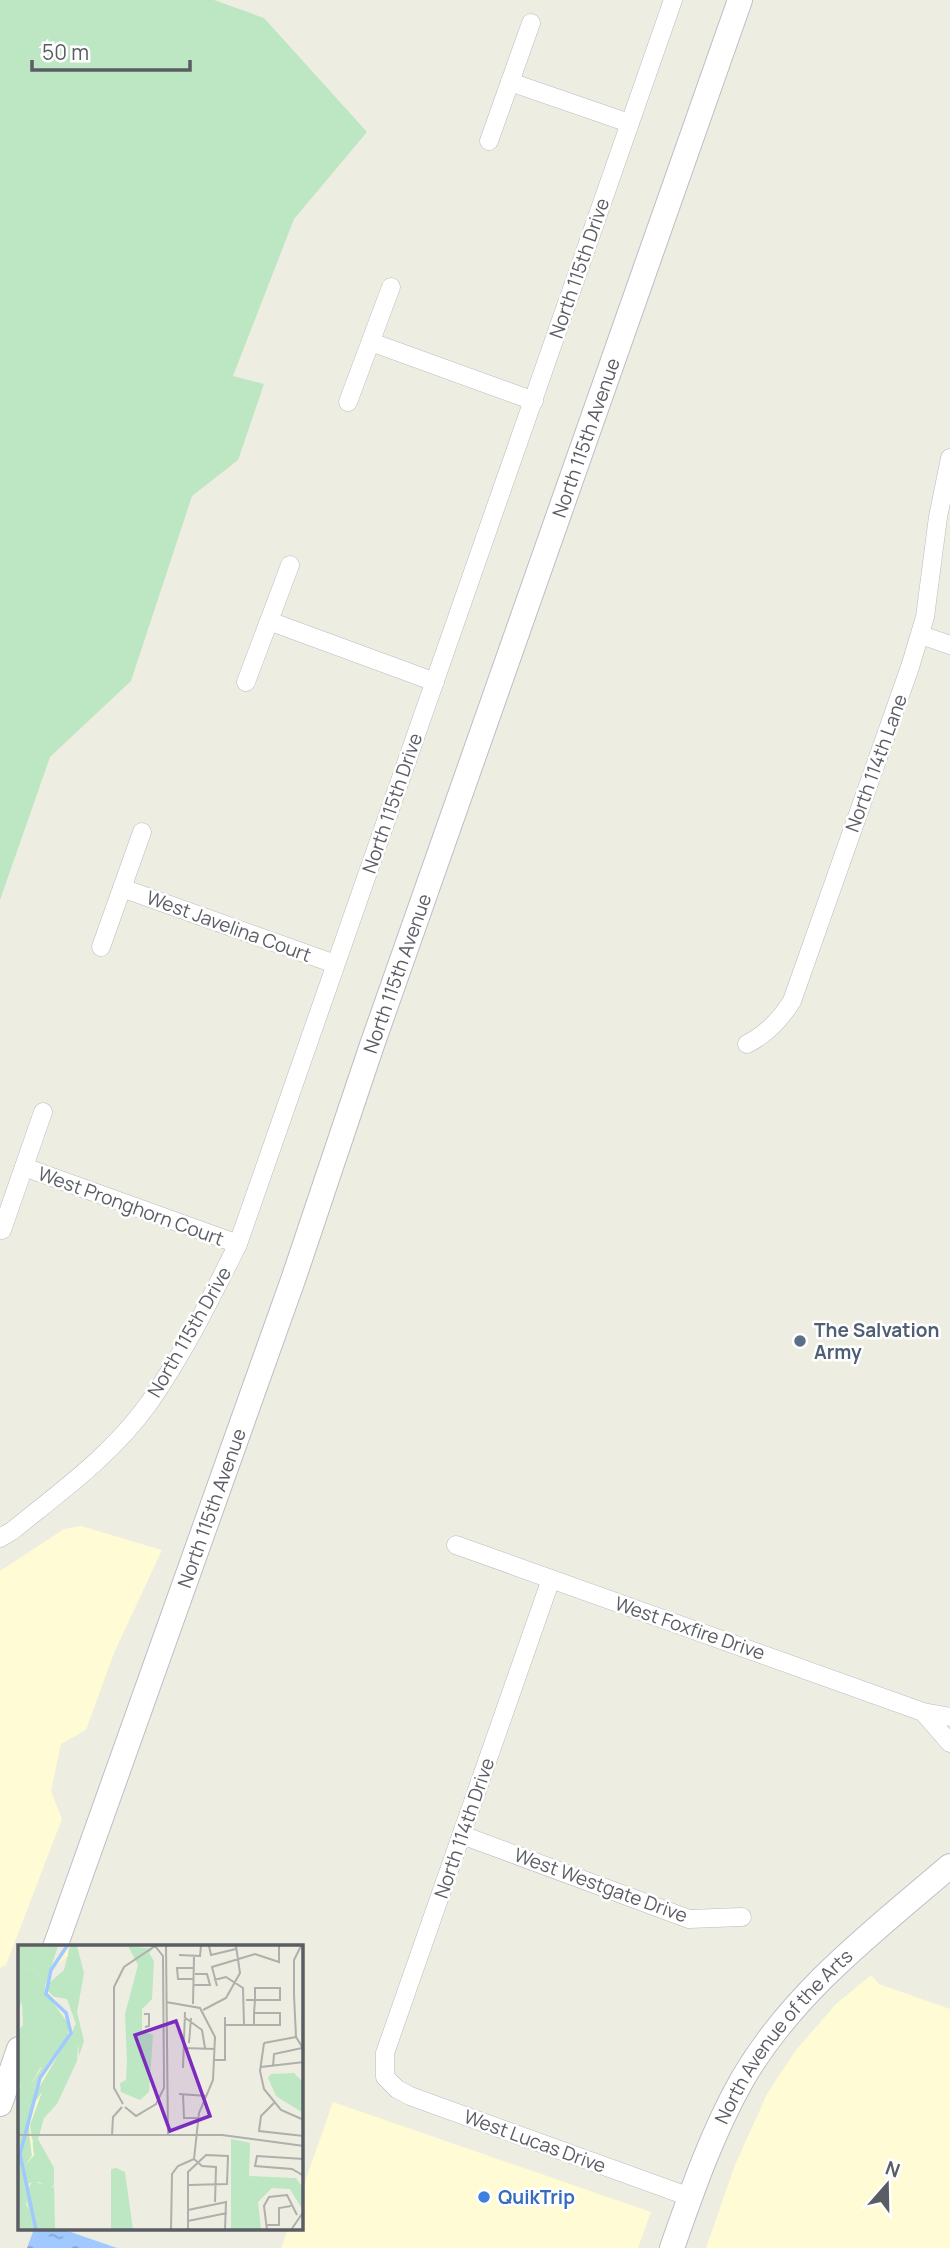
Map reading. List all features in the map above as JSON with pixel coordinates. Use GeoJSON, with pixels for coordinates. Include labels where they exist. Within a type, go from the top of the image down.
{"type":"FeatureCollection","features":[{"type":"Feature","properties":{"kind":"street","name":"North 115th Drive"},"geometry":{"type":"LineString","coordinates":[[0,1538],[85,1472],[148,1404],[202,1315],[238,1244],[673,0]]}},
{"type":"Feature","properties":{"kind":"street","name":"North 115th Avenue"},"geometry":{"type":"LineString","coordinates":[[56,1945],[289,1290],[372,1045],[740,0]]}},
{"type":"Feature","properties":{"kind":"street"},"geometry":{"type":"LineString","coordinates":[[489,141],[531,23]]}},
{"type":"Feature","properties":{"kind":"street"},"geometry":{"type":"LineString","coordinates":[[510,82],[629,123]]}},
{"type":"Feature","properties":{"kind":"street"},"geometry":{"type":"LineString","coordinates":[[348,402],[391,287]]}},
{"type":"Feature","properties":{"kind":"street"},"geometry":{"type":"LineString","coordinates":[[371,342],[534,401]]}},
{"type":"Feature","properties":{"kind":"street","name":"North 114th Lane"},"geometry":{"type":"LineString","coordinates":[[747,1044],[777,1022],[792,1000],[921,635],[944,520],[950,458]]}},
{"type":"Feature","properties":{"kind":"street"},"geometry":{"type":"LineString","coordinates":[[246,682],[290,565]]}},
{"type":"Feature","properties":{"kind":"street"},"geometry":{"type":"LineString","coordinates":[[269,621],[435,682]]}},
{"type":"Feature","properties":{"kind":"street"},"geometry":{"type":"LineString","coordinates":[[921,635],[950,645]]}},
{"type":"Feature","properties":{"kind":"street"},"geometry":{"type":"LineString","coordinates":[[101,947],[142,832]]}},
{"type":"Feature","properties":{"kind":"street","name":"West Javelina Court"},"geometry":{"type":"LineString","coordinates":[[122,888],[335,964]]}},
{"type":"Feature","properties":{"kind":"street"},"geometry":{"type":"LineString","coordinates":[[2,1230],[43,1112]]}},
{"type":"Feature","properties":{"kind":"street","name":"West Pronghorn Court"},"geometry":{"type":"LineString","coordinates":[[24,1167],[238,1244]]}},
{"type":"Feature","properties":{"kind":"street","name":"West Foxfire Drive"},"geometry":{"type":"LineString","coordinates":[[456,1545],[923,1712],[950,1717]]}},
{"type":"Feature","properties":{"kind":"street","name":"North 114th Drive"},"geometry":{"type":"LineString","coordinates":[[385,2077],[385,2053],[551,1579]]}},
{"type":"Feature","properties":{"kind":"street","name":"West Foxfire Drive"},"geometry":{"type":"LineString","coordinates":[[923,1712],[950,1742]]}},
{"type":"Feature","properties":{"kind":"street","name":"West Westgate Drive"},"geometry":{"type":"LineString","coordinates":[[462,1835],[689,1919],[742,1917]]}},
{"type":"Feature","properties":{"kind":"street","name":"North Avenue of the Arts"},"geometry":{"type":"LineString","coordinates":[[672,2248],[708,2151],[742,2080],[781,2025],[830,1970],[950,1866]]}},
{"type":"Feature","properties":{"kind":"street"},"geometry":{"type":"LineString","coordinates":[[0,2104],[18,2052]]}},
{"type":"Feature","properties":{"kind":"street","name":"West Lucas Drive"},"geometry":{"type":"LineString","coordinates":[[385,2077],[397,2090],[410,2096],[690,2197]]}},
{"type":"Feature","properties":{"kind":"shaded area"},"geometry":{"type":"Polygon","coordinates":[[[81,1526],[162,1550],[114,1653],[86,1730],[61,1744],[51,1791],[62,1819],[6,1965],[0,1968],[0,1571],[64,1529],[81,1526]]]}},
{"type":"Feature","properties":{"kind":"shaded area"},"geometry":{"type":"Polygon","coordinates":[[[871,1975],[879,1984],[950,2009],[950,2248],[706,2248],[735,2165],[767,2094],[796,2050],[836,2004],[871,1975]]]}},
{"type":"Feature","properties":{"kind":"shaded area"},"geometry":{"type":"Polygon","coordinates":[[[333,2102],[651,2212],[638,2248],[281,2248],[288,2230],[303,2230],[303,2187],[333,2102]]]}},
{"type":"Feature","properties":{"kind":"green space"},"geometry":{"type":"Polygon","coordinates":[[[0,0],[214,0],[264,18],[367,132],[294,219],[233,376],[264,384],[238,460],[192,496],[131,681],[50,757],[0,900],[0,0]]]}},
{"type":"Feature","properties":{"kind":"water"},"geometry":{"type":"Polygon","coordinates":[[[34,2230],[65,2230],[117,2248],[27,2248],[34,2230]]]}},
{"type":"Feature","properties":{"kind":"place","name":"The Salvation Army"},"geometry":{"type":"Point","coordinates":[800,1341]}},
{"type":"Feature","properties":{"kind":"place","name":"QuikTrip"},"geometry":{"type":"Point","coordinates":[484,2197]}}]}
